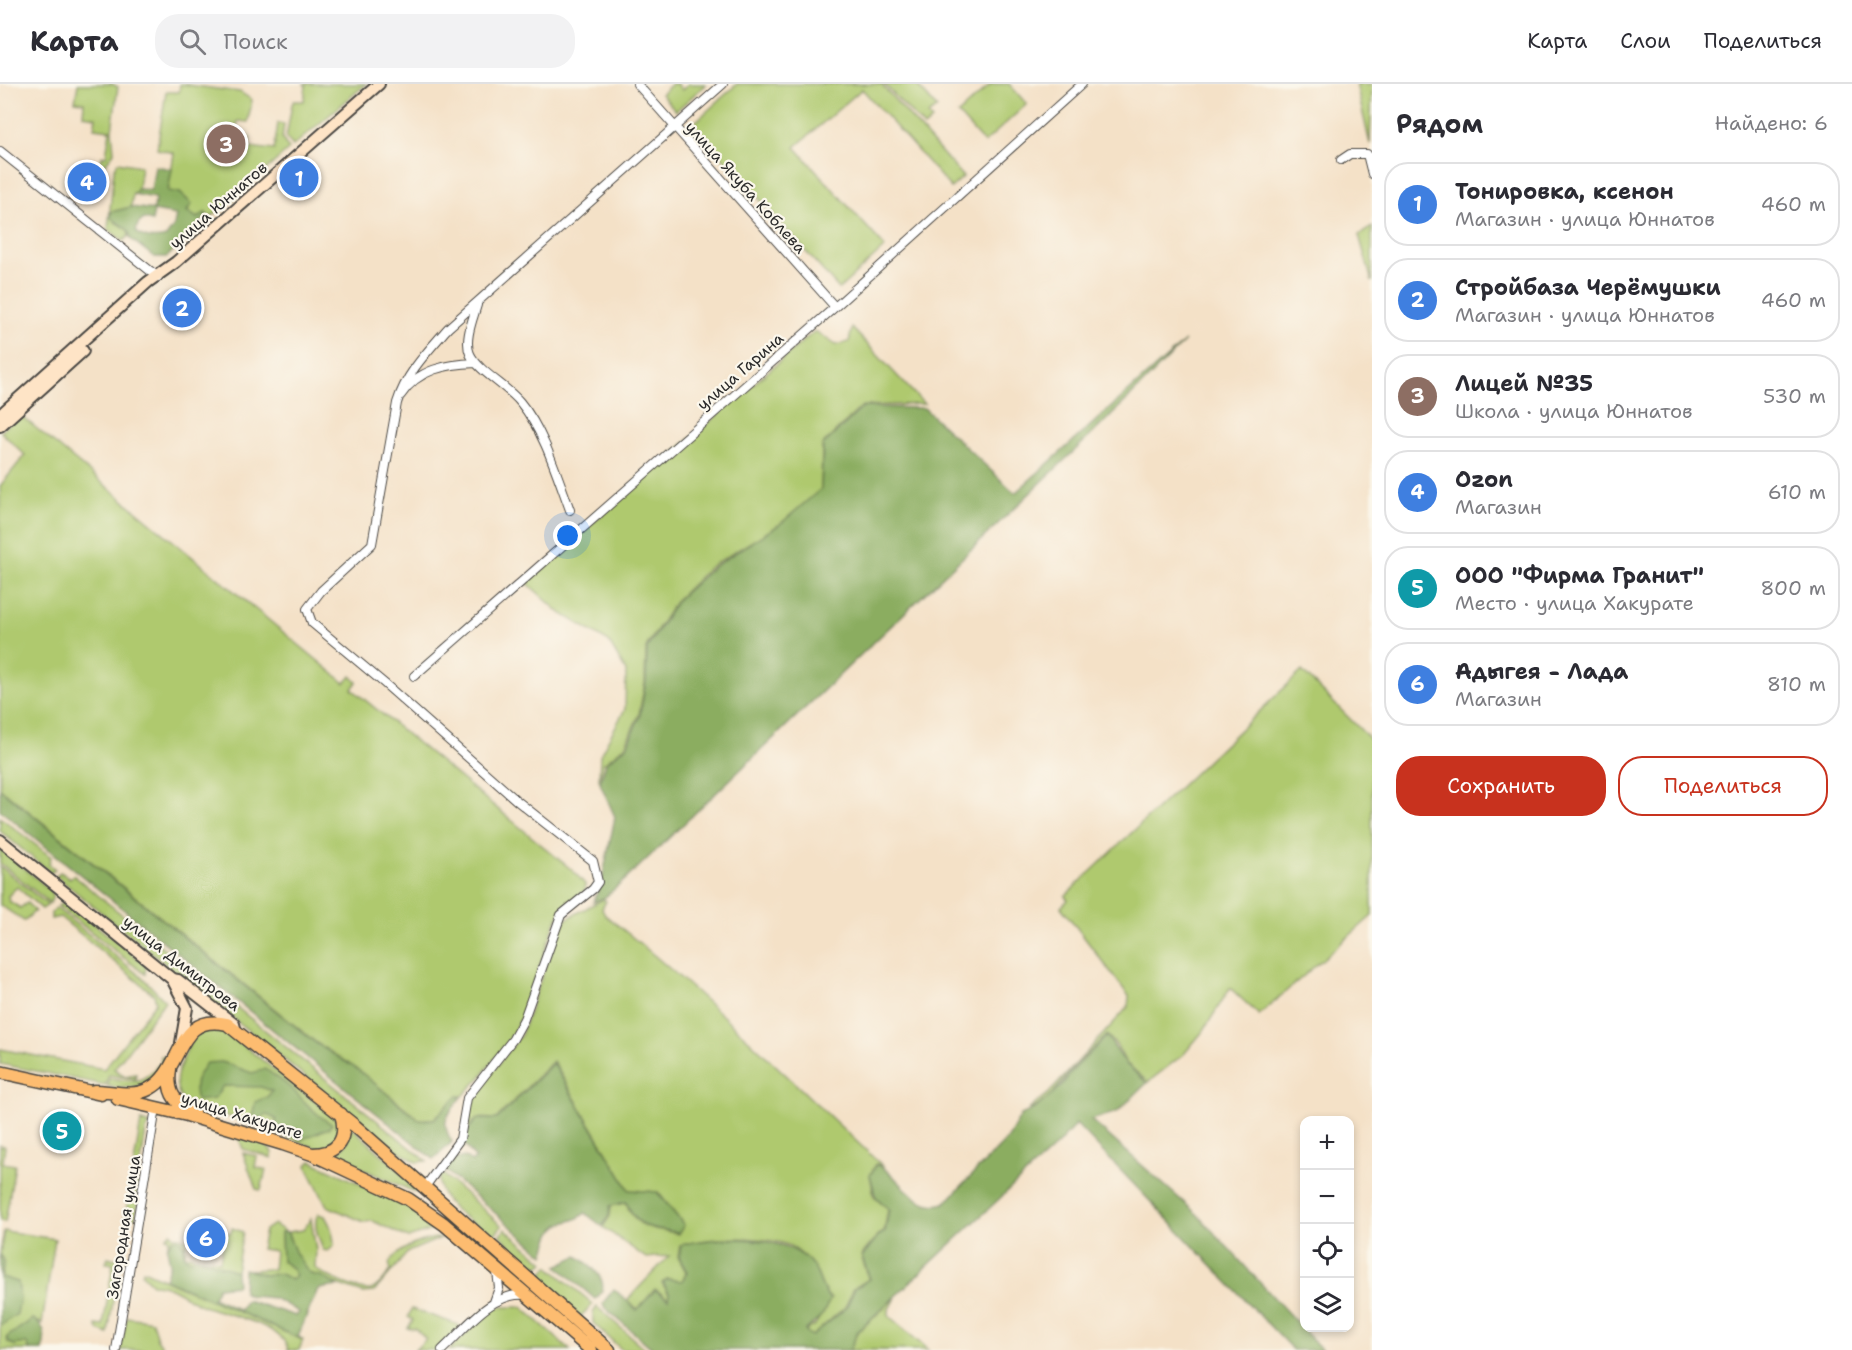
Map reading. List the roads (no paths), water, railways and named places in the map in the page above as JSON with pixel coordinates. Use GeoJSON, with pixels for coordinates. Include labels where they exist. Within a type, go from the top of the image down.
{"type":"FeatureCollection","features":[{"type":"Feature","properties":{"kind":"main road","name":"улица Юннатов"},"geometry":{"type":"LineString","coordinates":[[0,426],[151,288],[158,278],[379,84]]}},
{"type":"Feature","properties":{"kind":"main road","name":"улица Юннатов"},"geometry":{"type":"LineString","coordinates":[[0,415],[148,282],[158,278]]}},
{"type":"Feature","properties":{"kind":"main road","name":"улица Димитрова"},"geometry":{"type":"LineString","coordinates":[[0,840],[172,979],[178,980],[209,1003],[234,1024],[236,1029],[425,1186],[469,1229],[609,1350]]}},
{"type":"Feature","properties":{"kind":"main road"},"geometry":{"type":"LineString","coordinates":[[94,1091],[127,1094],[142,1092],[154,1086],[170,1069],[181,1044],[187,1008],[172,979]]}},
{"type":"Feature","properties":{"kind":"main road"},"geometry":{"type":"LineString","coordinates":[[181,1044],[193,1030],[206,1022],[219,1022],[236,1029]]}},
{"type":"Feature","properties":{"kind":"main road"},"geometry":{"type":"LineString","coordinates":[[170,1069],[170,1088],[178,1103],[212,1123]]}},
{"type":"Feature","properties":{"kind":"main road","name":"улица Хакурате"},"geometry":{"type":"LineString","coordinates":[[0,1072],[94,1091],[212,1123],[312,1154],[408,1199],[456,1234],[591,1350]]}},
{"type":"Feature","properties":{"kind":"main road"},"geometry":{"type":"LineString","coordinates":[[312,1154],[330,1152],[341,1143],[344,1131],[341,1114]]}},
{"type":"Feature","properties":{"kind":"street","name":"улица Якуба Коблева"},"geometry":{"type":"LineString","coordinates":[[637,84],[835,307]]}},
{"type":"Feature","properties":{"kind":"street"},"geometry":{"type":"LineString","coordinates":[[425,1186],[460,1139],[467,1098],[513,1040],[524,1019],[561,915],[593,889],[598,882],[593,861],[516,800],[308,618],[309,603],[372,544],[396,404],[403,384],[424,357],[448,328],[478,304],[723,84]]}},
{"type":"Feature","properties":{"kind":"street","name":"улица Гарина"},"geometry":{"type":"LineString","coordinates":[[414,676],[835,307],[1082,84]]}},
{"type":"Feature","properties":{"kind":"street"},"geometry":{"type":"LineString","coordinates":[[0,151],[158,278]]}},
{"type":"Feature","properties":{"kind":"street"},"geometry":{"type":"LineString","coordinates":[[1341,160],[1350,154],[1367,154],[1372,174]]}},
{"type":"Feature","properties":{"kind":"street"},"geometry":{"type":"LineString","coordinates":[[478,304],[468,343],[469,353],[476,363],[509,389],[529,414],[570,510]]}},
{"type":"Feature","properties":{"kind":"street"},"geometry":{"type":"LineString","coordinates":[[396,404],[410,383],[423,374],[440,367],[476,363]]}},
{"type":"Feature","properties":{"kind":"street","name":"Загородная улица"},"geometry":{"type":"LineString","coordinates":[[116,1350],[156,1108]]}},
{"type":"Feature","properties":{"kind":"street"},"geometry":{"type":"LineString","coordinates":[[442,1350],[494,1302],[499,1292],[498,1275],[480,1255]]}},
{"type":"Feature","properties":{"kind":"street"},"geometry":{"type":"LineString","coordinates":[[494,1302],[509,1296],[528,1296]]}},
{"type":"Feature","properties":{"kind":"place","name":"Лицей №35"},"geometry":{"type":"Point","coordinates":[226,144]}},
{"type":"Feature","properties":{"kind":"place","name":"Тонировка, ксенон"},"geometry":{"type":"Point","coordinates":[299,178]}},
{"type":"Feature","properties":{"kind":"place","name":"Ozon"},"geometry":{"type":"Point","coordinates":[87,182]}},
{"type":"Feature","properties":{"kind":"place","name":"Стройбаза Черёмушки"},"geometry":{"type":"Point","coordinates":[182,308]}},
{"type":"Feature","properties":{"kind":"place","name":"ООО \"Фирма Гранит\""},"geometry":{"type":"Point","coordinates":[62,1131]}},
{"type":"Feature","properties":{"kind":"place","name":"Адыгея - Лада"},"geometry":{"type":"Point","coordinates":[206,1238]}}]}
